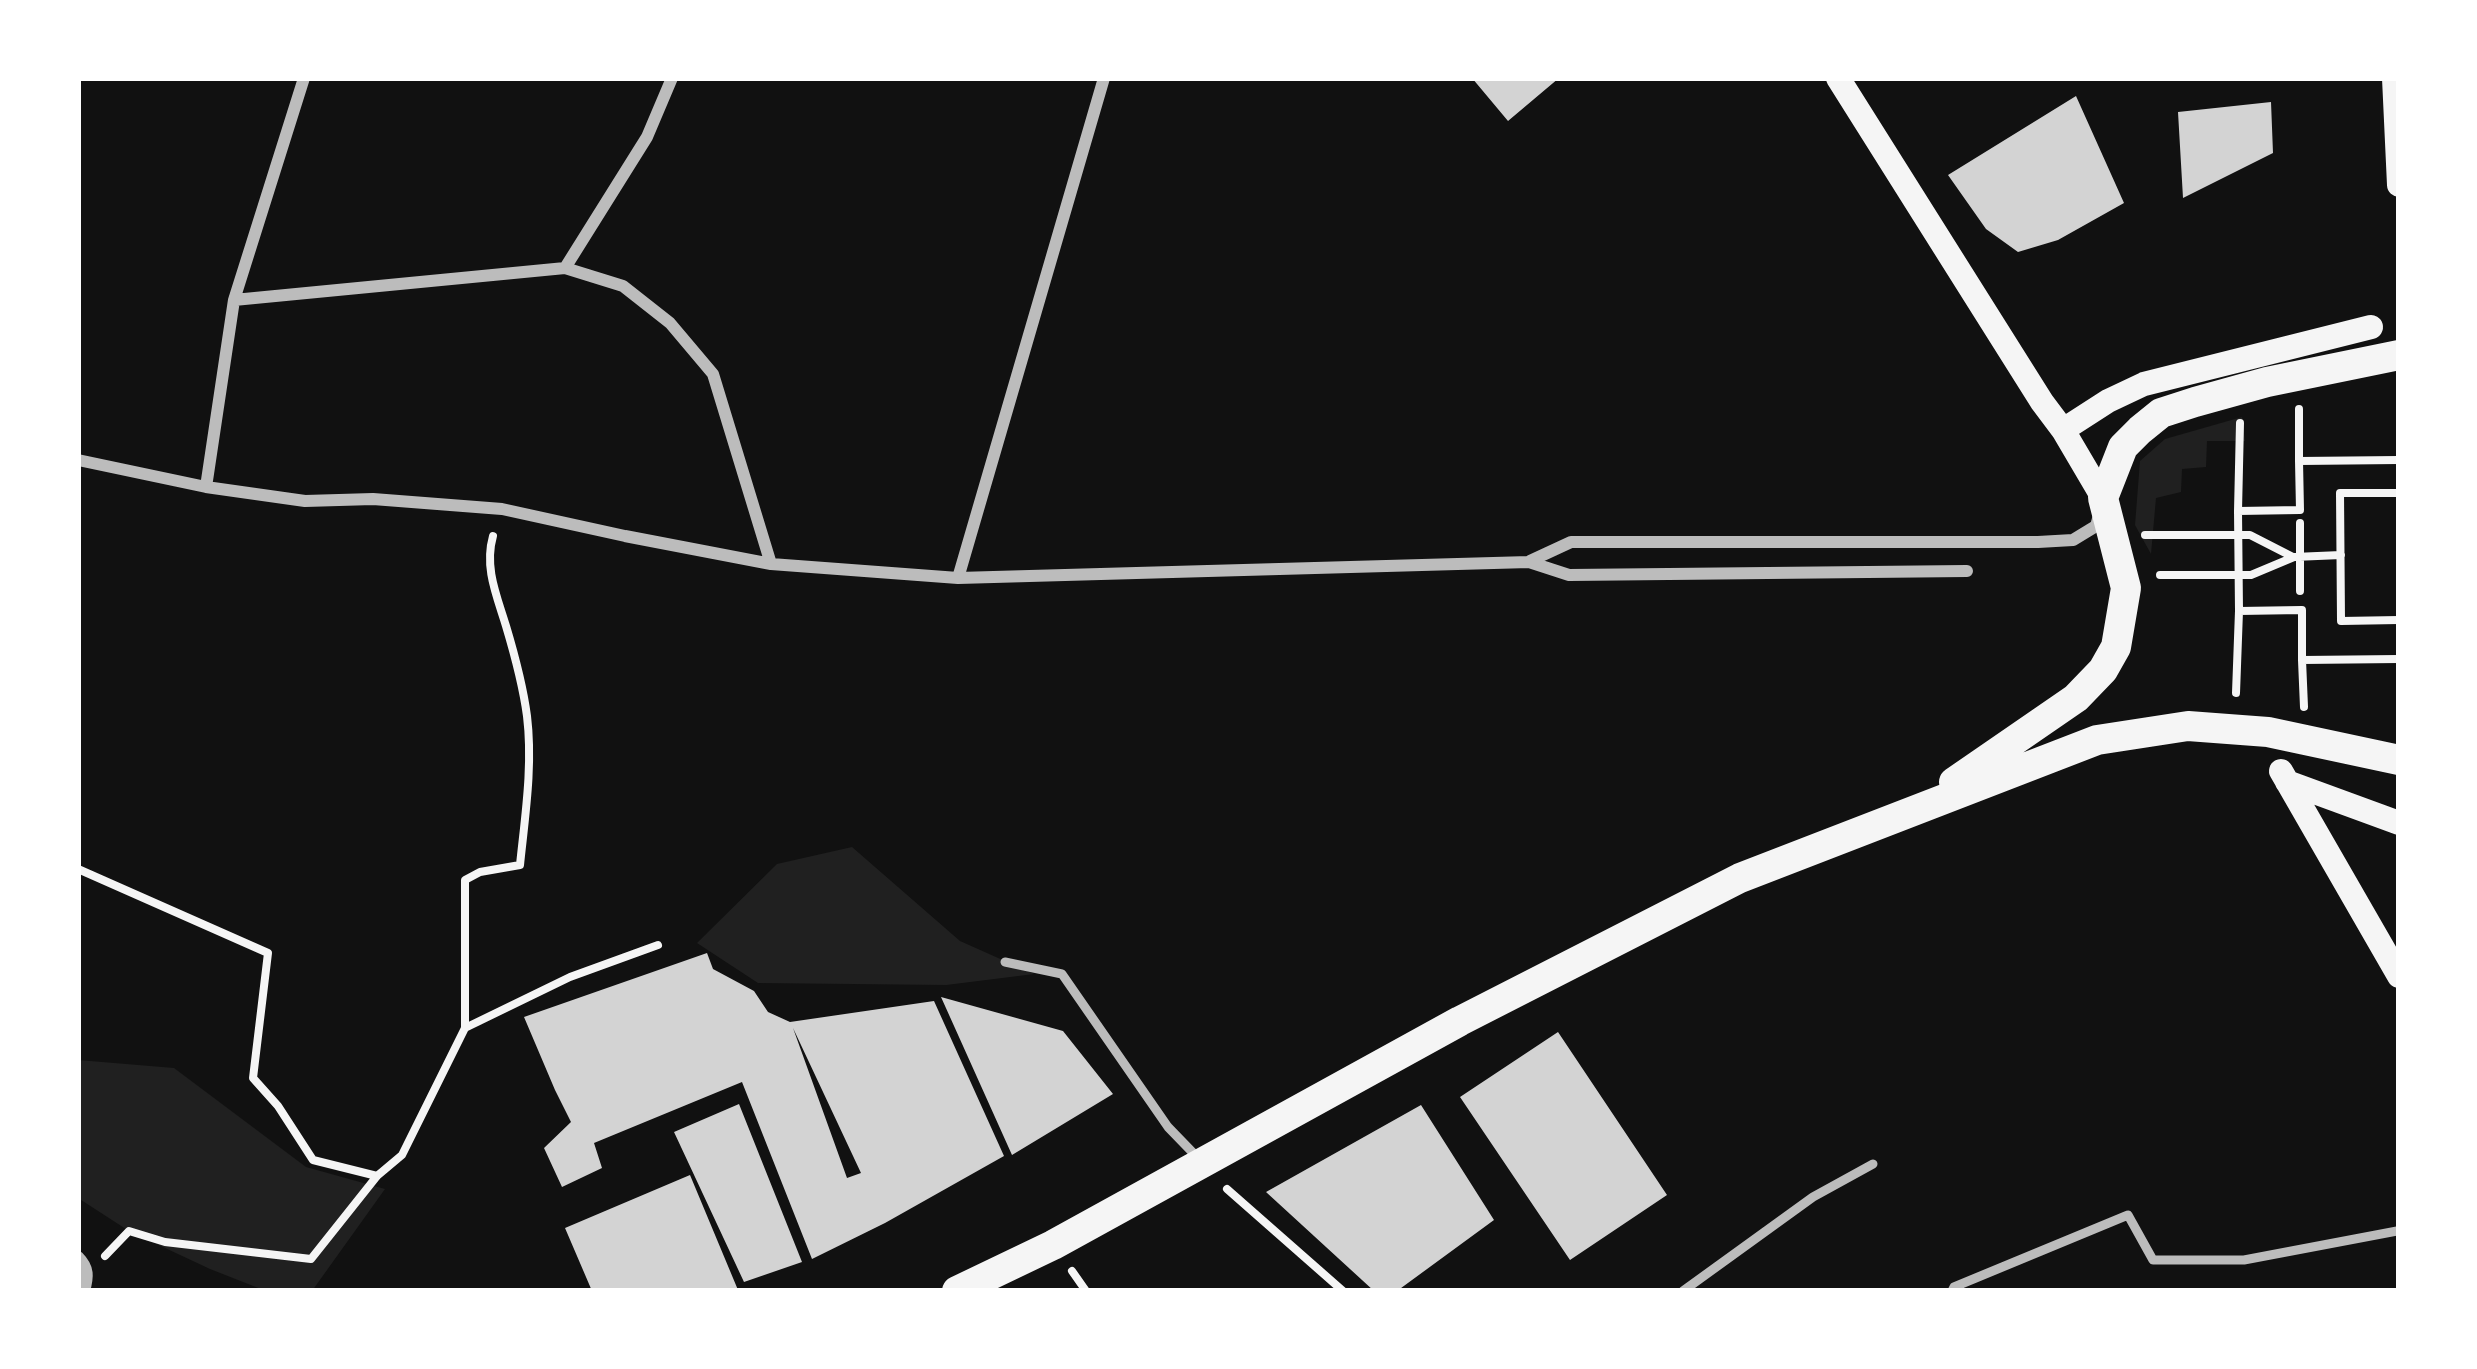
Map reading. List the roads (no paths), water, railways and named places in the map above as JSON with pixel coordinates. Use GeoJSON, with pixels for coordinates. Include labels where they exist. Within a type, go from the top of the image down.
{"type":"FeatureCollection","features":[{"type":"Feature","properties":{"kind":"main road"},"geometry":{"type":"LineString","coordinates":[[1838,78],[2103,498],[2126,588],[2116,647],[2103,670],[2054,715],[1910,812]]}},
{"type":"Feature","properties":{"kind":"main road"},"geometry":{"type":"LineString","coordinates":[[2394,78],[2399,185]]}},
{"type":"Feature","properties":{"kind":"main road"},"geometry":{"type":"LineString","coordinates":[[2063,430],[2144,384],[2371,327]]}},
{"type":"Feature","properties":{"kind":"main road"},"geometry":{"type":"LineString","coordinates":[[2103,498],[2123,447],[2161,413],[2267,382],[2399,355]]}},
{"type":"Feature","properties":{"kind":"main road"},"geometry":{"type":"LineString","coordinates":[[957,1291],[1053,1245],[1460,1021],[1741,878],[2096,740],[2188,726],[2268,733],[2399,760]]}},
{"type":"Feature","properties":{"kind":"main road"},"geometry":{"type":"LineString","coordinates":[[2399,823],[2284,777],[2399,976]]}},
{"type":"Feature","properties":{"kind":"street"},"geometry":{"type":"LineString","coordinates":[[206,487],[234,300],[304,78]]}},
{"type":"Feature","properties":{"kind":"street"},"geometry":{"type":"LineString","coordinates":[[565,268],[647,137],[672,78]]}},
{"type":"Feature","properties":{"kind":"street"},"geometry":{"type":"LineString","coordinates":[[958,578],[1104,78]]}},
{"type":"Feature","properties":{"kind":"street"},"geometry":{"type":"LineString","coordinates":[[234,300],[565,268],[623,286],[670,323],[713,374],[771,564]]}},
{"type":"Feature","properties":{"kind":"street"},"geometry":{"type":"LineString","coordinates":[[78,460],[206,487],[305,501],[373,499],[502,509],[771,564],[958,578],[1529,562],[1569,575],[1967,571]]}},
{"type":"Feature","properties":{"kind":"street"},"geometry":{"type":"LineString","coordinates":[[1529,562],[1571,542],[2073,540],[2096,526],[2103,498]]}},
{"type":"Feature","properties":{"kind":"street"},"geometry":{"type":"LineString","coordinates":[[78,1257],[88,1275],[84,1291]]}},
{"type":"Feature","properties":{"kind":"lane"},"geometry":{"type":"LineString","coordinates":[[1005,962],[1062,974],[1168,1127],[1202,1161]]}},
{"type":"Feature","properties":{"kind":"lane"},"geometry":{"type":"LineString","coordinates":[[1683,1291],[1814,1197],[1873,1163]]}},
{"type":"Feature","properties":{"kind":"lane"},"geometry":{"type":"LineString","coordinates":[[1952,1291],[2128,1215],[2153,1260],[2244,1260],[2397,1231]]}}]}
